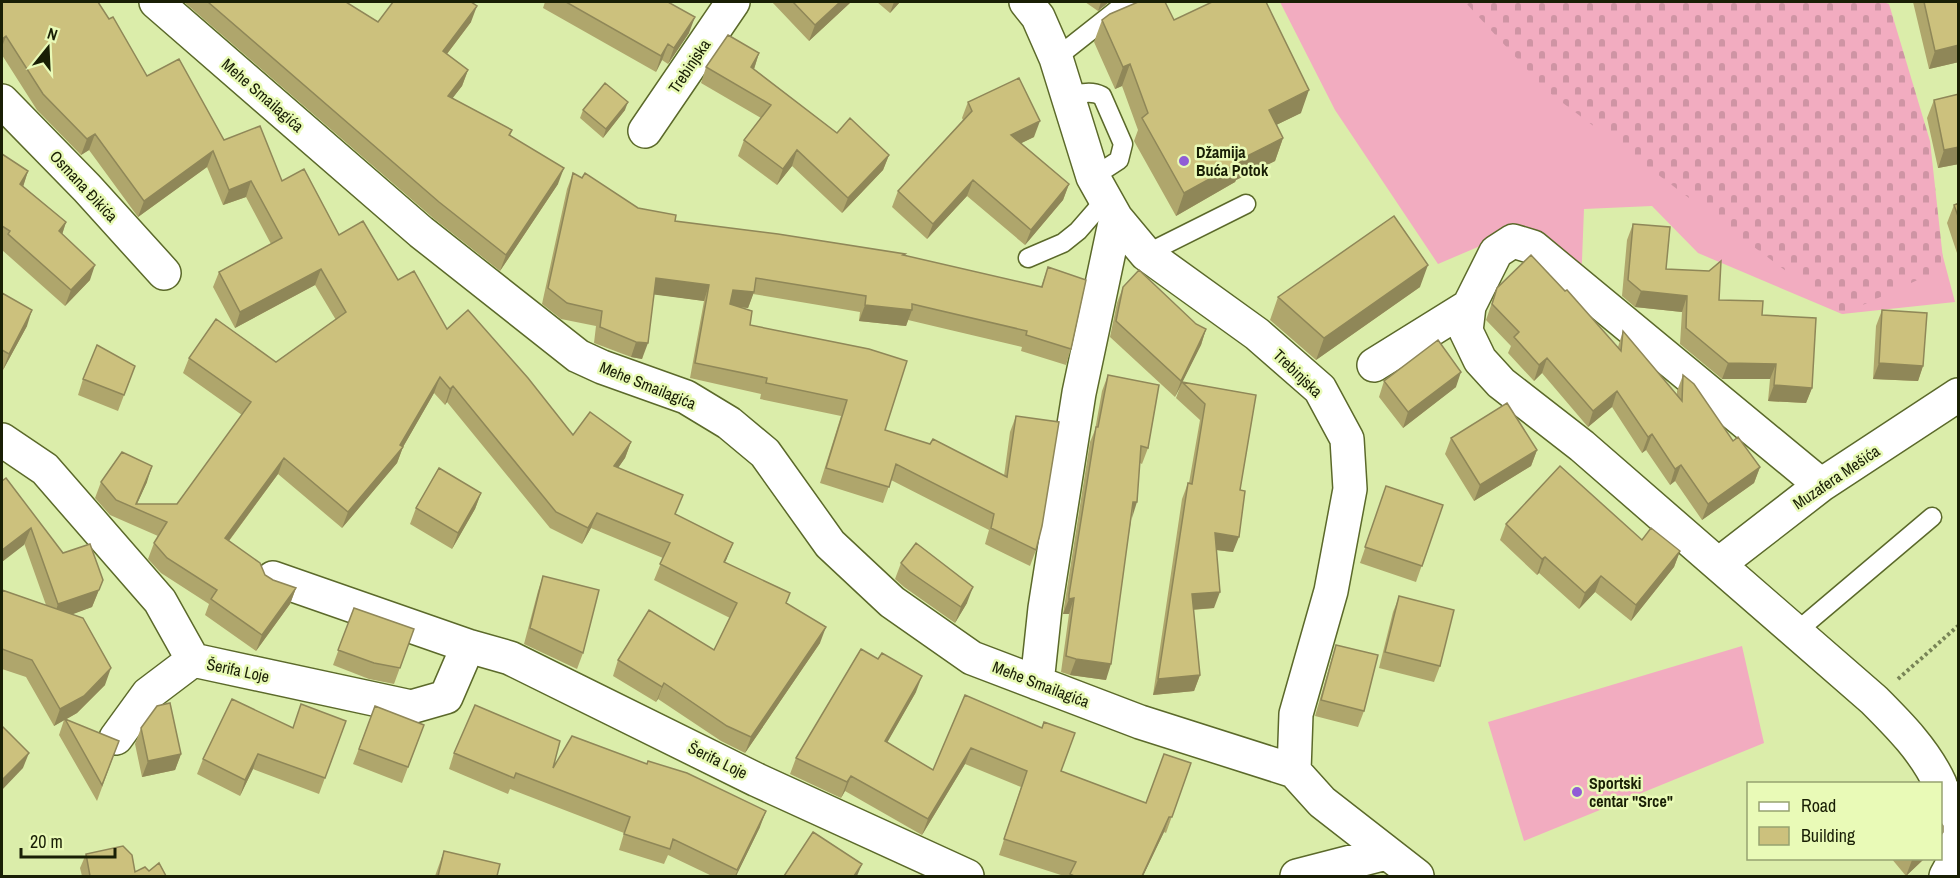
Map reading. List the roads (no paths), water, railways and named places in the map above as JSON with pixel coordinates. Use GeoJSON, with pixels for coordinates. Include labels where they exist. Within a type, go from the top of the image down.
{"type":"FeatureCollection","features":[{"type":"Feature","properties":{"kind":"street","name":"Mehe Smailagića"},"geometry":{"type":"LineString","coordinates":[[156,2],[421,232],[578,356],[686,397],[729,423],[765,453],[830,544],[892,602],[972,658],[1140,722],[1294,771]]}},
{"type":"Feature","properties":{"kind":"street","name":"Trebinjska"},"geometry":{"type":"LineString","coordinates":[[645,131],[733,2]]}},
{"type":"Feature","properties":{"kind":"street","name":"Trebinjska"},"geometry":{"type":"LineString","coordinates":[[1026,2],[1038,16],[1056,58],[1105,198],[1146,254],[1257,334],[1320,389],[1347,439],[1350,489],[1331,591],[1296,714],[1294,771]]}},
{"type":"Feature","properties":{"kind":"street","name":"Osmana Đikića"},"geometry":{"type":"LineString","coordinates":[[2,101],[87,188],[164,273]]}},
{"type":"Feature","properties":{"kind":"street"},"geometry":{"type":"LineString","coordinates":[[1037,683],[1045,608],[1079,393],[1105,198]]}},
{"type":"Feature","properties":{"kind":"street"},"geometry":{"type":"LineString","coordinates":[[1821,485],[1533,247],[1513,241],[1496,252],[1469,306],[1466,331],[1480,360],[1501,383],[1582,446],[1874,700],[1931,764],[1939,782]]}},
{"type":"Feature","properties":{"kind":"street"},"geometry":{"type":"LineString","coordinates":[[1374,365],[1469,306]]}},
{"type":"Feature","properties":{"kind":"street","name":"Muzafera Mešića"},"geometry":{"type":"LineString","coordinates":[[1719,564],[1821,485],[1959,395]]}},
{"type":"Feature","properties":{"kind":"street","name":"Šerifa Loje"},"geometry":{"type":"LineString","coordinates":[[2,440],[45,469],[153,592],[193,660],[411,707],[446,697],[468,646]]}},
{"type":"Feature","properties":{"kind":"street","name":"Šerifa Loje"},"geometry":{"type":"LineString","coordinates":[[273,578],[468,646],[510,658],[757,780],[967,876]]}},
{"type":"Feature","properties":{"kind":"street"},"geometry":{"type":"LineString","coordinates":[[116,738],[148,694],[193,660]]}},
{"type":"Feature","properties":{"kind":"street"},"geometry":{"type":"LineString","coordinates":[[1294,771],[1322,802],[1417,876]]}},
{"type":"Feature","properties":{"kind":"street"},"geometry":{"type":"LineString","coordinates":[[1942,788],[1954,814],[1957,856],[1946,876]]}},
{"type":"Feature","properties":{"kind":"street"},"geometry":{"type":"LineString","coordinates":[[1297,876],[1386,853]]}},
{"type":"Feature","properties":{"kind":"lane"},"geometry":{"type":"LineString","coordinates":[[1056,58],[1127,2]]}},
{"type":"Feature","properties":{"kind":"lane"},"geometry":{"type":"LineString","coordinates":[[1028,258],[1063,243],[1078,231],[1105,198]]}},
{"type":"Feature","properties":{"kind":"lane"},"geometry":{"type":"LineString","coordinates":[[1146,254],[1246,204]]}},
{"type":"Feature","properties":{"kind":"lane"},"geometry":{"type":"LineString","coordinates":[[1796,632],[1932,517]]}},
{"type":"Feature","properties":{"kind":"place","name":"Džamija Buća Potok"},"geometry":{"type":"Point","coordinates":[1184,161]}},
{"type":"Feature","properties":{"kind":"place","name":"Sportski centar \"Srce\""},"geometry":{"type":"Point","coordinates":[1577,792]}}]}
